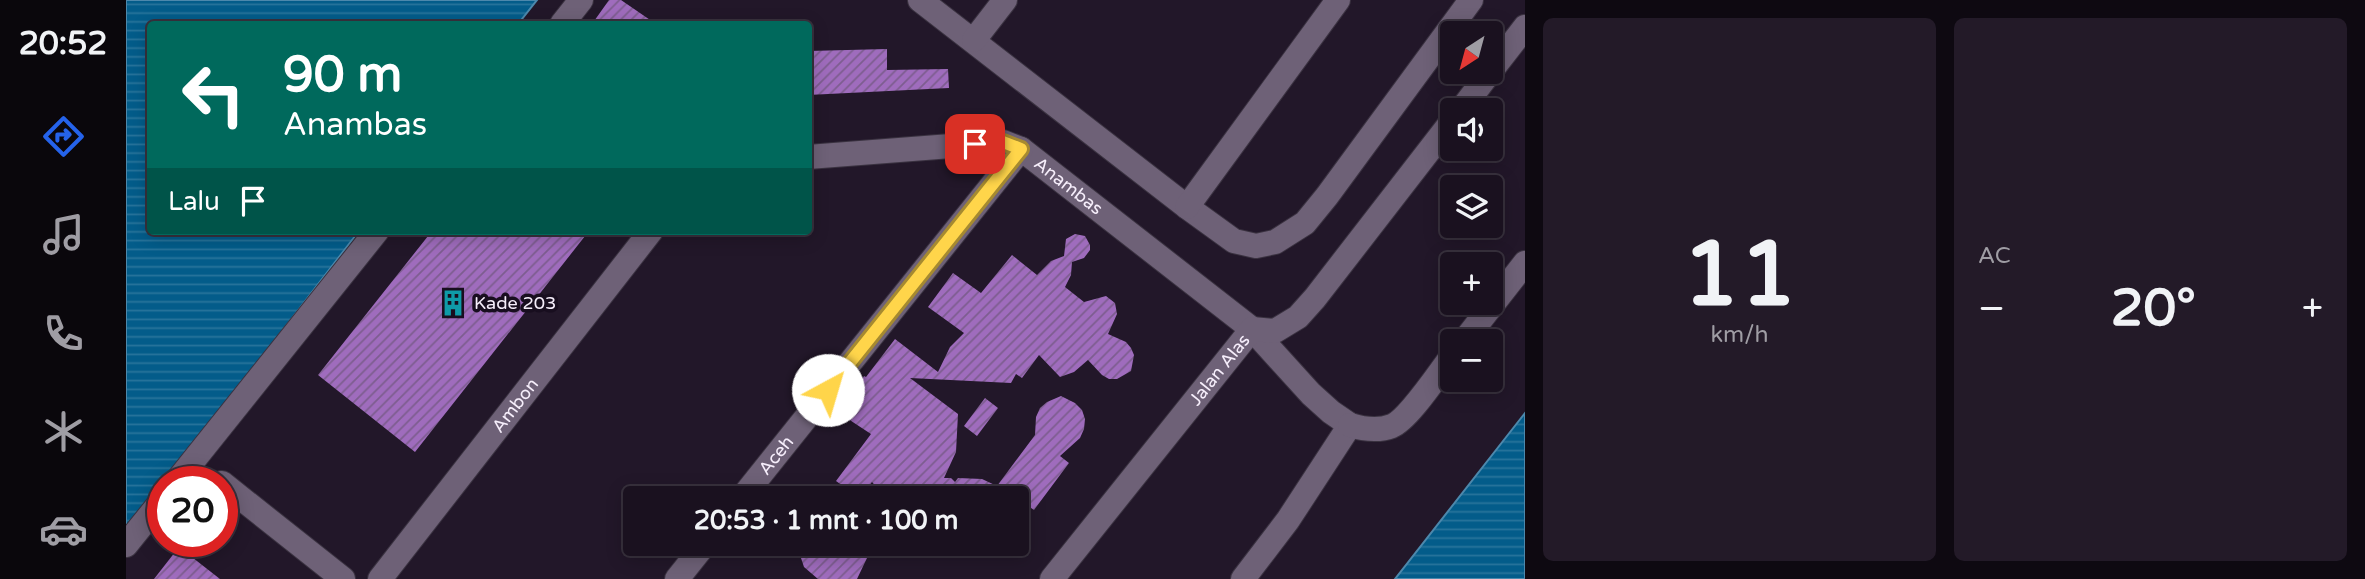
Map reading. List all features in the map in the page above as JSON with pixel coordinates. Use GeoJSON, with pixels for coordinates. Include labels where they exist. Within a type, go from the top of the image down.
{"type":"FeatureCollection","features":[{"type":"Feature","properties":{"kind":"lane"},"geometry":{"type":"LineString","coordinates":[[564,21],[581,0]]}},
{"type":"Feature","properties":{"kind":"lane"},"geometry":{"type":"LineString","coordinates":[[920,0],[1234,241],[1256,246],[1275,242],[1305,223],[1328,196],[1471,0]]}},
{"type":"Feature","properties":{"kind":"lane"},"geometry":{"type":"LineString","coordinates":[[974,40],[1005,0]]}},
{"type":"Feature","properties":{"kind":"lane"},"geometry":{"type":"LineString","coordinates":[[1187,206],[1338,0]]}},
{"type":"Feature","properties":{"kind":"lane"},"geometry":{"type":"LineString","coordinates":[[1503,55],[1525,27]]}},
{"type":"Feature","properties":{"kind":"lane"},"geometry":{"type":"LineString","coordinates":[[1470,98],[1481,84]]}},
{"type":"Feature","properties":{"kind":"lane","name":"Jalan Alas"},"geometry":{"type":"LineString","coordinates":[[1052,579],[1252,329],[1275,331],[1298,317],[1440,137]]}},
{"type":"Feature","properties":{"kind":"lane","name":"Anambas"},"geometry":{"type":"LineString","coordinates":[[812,157],[1003,142],[1021,149],[1252,329],[1311,394],[1350,425]]}},
{"type":"Feature","properties":{"kind":"lane","name":"Aceh"},"geometry":{"type":"LineString","coordinates":[[751,486],[1021,149]]}},
{"type":"Feature","properties":{"kind":"lane"},"geometry":{"type":"LineString","coordinates":[[188,466],[374,235]]}},
{"type":"Feature","properties":{"kind":"lane","name":"Ambon"},"geometry":{"type":"LineString","coordinates":[[380,579],[648,235]]}},
{"type":"Feature","properties":{"kind":"lane"},"geometry":{"type":"LineString","coordinates":[[1473,329],[1525,263]]}},
{"type":"Feature","properties":{"kind":"lane"},"geometry":{"type":"LineString","coordinates":[[1243,579],[1288,520],[1350,425],[1376,429],[1394,425],[1406,415],[1440,371]]}},
{"type":"Feature","properties":{"kind":"lane"},"geometry":{"type":"LineString","coordinates":[[193,460],[201,466]]}},
{"type":"Feature","properties":{"kind":"lane"},"geometry":{"type":"LineString","coordinates":[[238,496],[343,579]]}},
{"type":"Feature","properties":{"kind":"lane"},"geometry":{"type":"LineString","coordinates":[[126,545],[147,519]]}},
{"type":"Feature","properties":{"kind":"lane"},"geometry":{"type":"LineString","coordinates":[[677,579],[695,556]]}},
{"type":"Feature","properties":{"kind":"water"},"geometry":{"type":"Polygon","coordinates":[[[126,0],[537,0],[520,21],[147,21],[147,235],[356,235],[179,466],[147,466],[147,507],[126,534],[126,0]]]}},
{"type":"Feature","properties":{"kind":"water"},"geometry":{"type":"Polygon","coordinates":[[[1525,413],[1525,579],[1395,579],[1525,413]]]}},
{"type":"Feature","properties":{"kind":"building"},"geometry":{"type":"Polygon","coordinates":[[[609,0],[621,0],[652,21],[594,21],[609,0]]]}},
{"type":"Feature","properties":{"kind":"building"},"geometry":{"type":"Polygon","coordinates":[[[887,49],[887,70],[948,69],[949,88],[812,95],[812,51],[887,49]]]}},
{"type":"Feature","properties":{"kind":"building"},"geometry":{"type":"Polygon","coordinates":[[[1075,234],[1085,236],[1090,250],[1084,258],[1072,262],[1071,275],[1065,287],[1084,302],[1106,296],[1115,303],[1117,314],[1108,334],[1126,342],[1131,348],[1134,355],[1131,371],[1117,379],[1109,379],[1088,360],[1074,372],[1060,377],[1039,355],[1022,378],[1016,374],[1011,383],[910,378],[958,414],[956,452],[944,478],[951,478],[955,482],[958,478],[982,479],[997,486],[876,486],[872,482],[869,486],[843,486],[836,481],[871,434],[839,413],[864,376],[866,377],[895,339],[938,372],[950,347],[964,333],[928,307],[953,273],[981,293],[1012,255],[1037,275],[1051,261],[1064,256],[1066,239],[1075,234]]]}},
{"type":"Feature","properties":{"kind":"building","name":"Kade 203"},"geometry":{"type":"Polygon","coordinates":[[[429,235],[586,235],[415,452],[318,375],[429,235]]]}},
{"type":"Feature","properties":{"kind":"building"},"geometry":{"type":"Polygon","coordinates":[[[1061,396],[1082,410],[1084,429],[1080,438],[1060,456],[1069,463],[1034,510],[1029,507],[1029,486],[997,486],[1035,435],[1036,417],[1040,408],[1061,396]]]}},
{"type":"Feature","properties":{"kind":"building"},"geometry":{"type":"Polygon","coordinates":[[[985,398],[998,408],[977,436],[964,426],[985,398]]]}},
{"type":"Feature","properties":{"kind":"building"},"geometry":{"type":"Polygon","coordinates":[[[800,556],[867,556],[857,579],[818,579],[804,567],[800,556]]]}},
{"type":"Feature","properties":{"kind":"building"},"geometry":{"type":"Polygon","coordinates":[[[171,557],[192,557],[220,579],[154,579],[171,557]]]}},
{"type":"Feature","properties":{"kind":"place","name":"Kade 203"},"geometry":{"type":"Point","coordinates":[453,303]}},
{"type":"Feature","properties":{"kind":"route"},"geometry":{"type":"LineString","coordinates":[[828,390],[1021,149],[1003,142],[975,144]]}}]}
